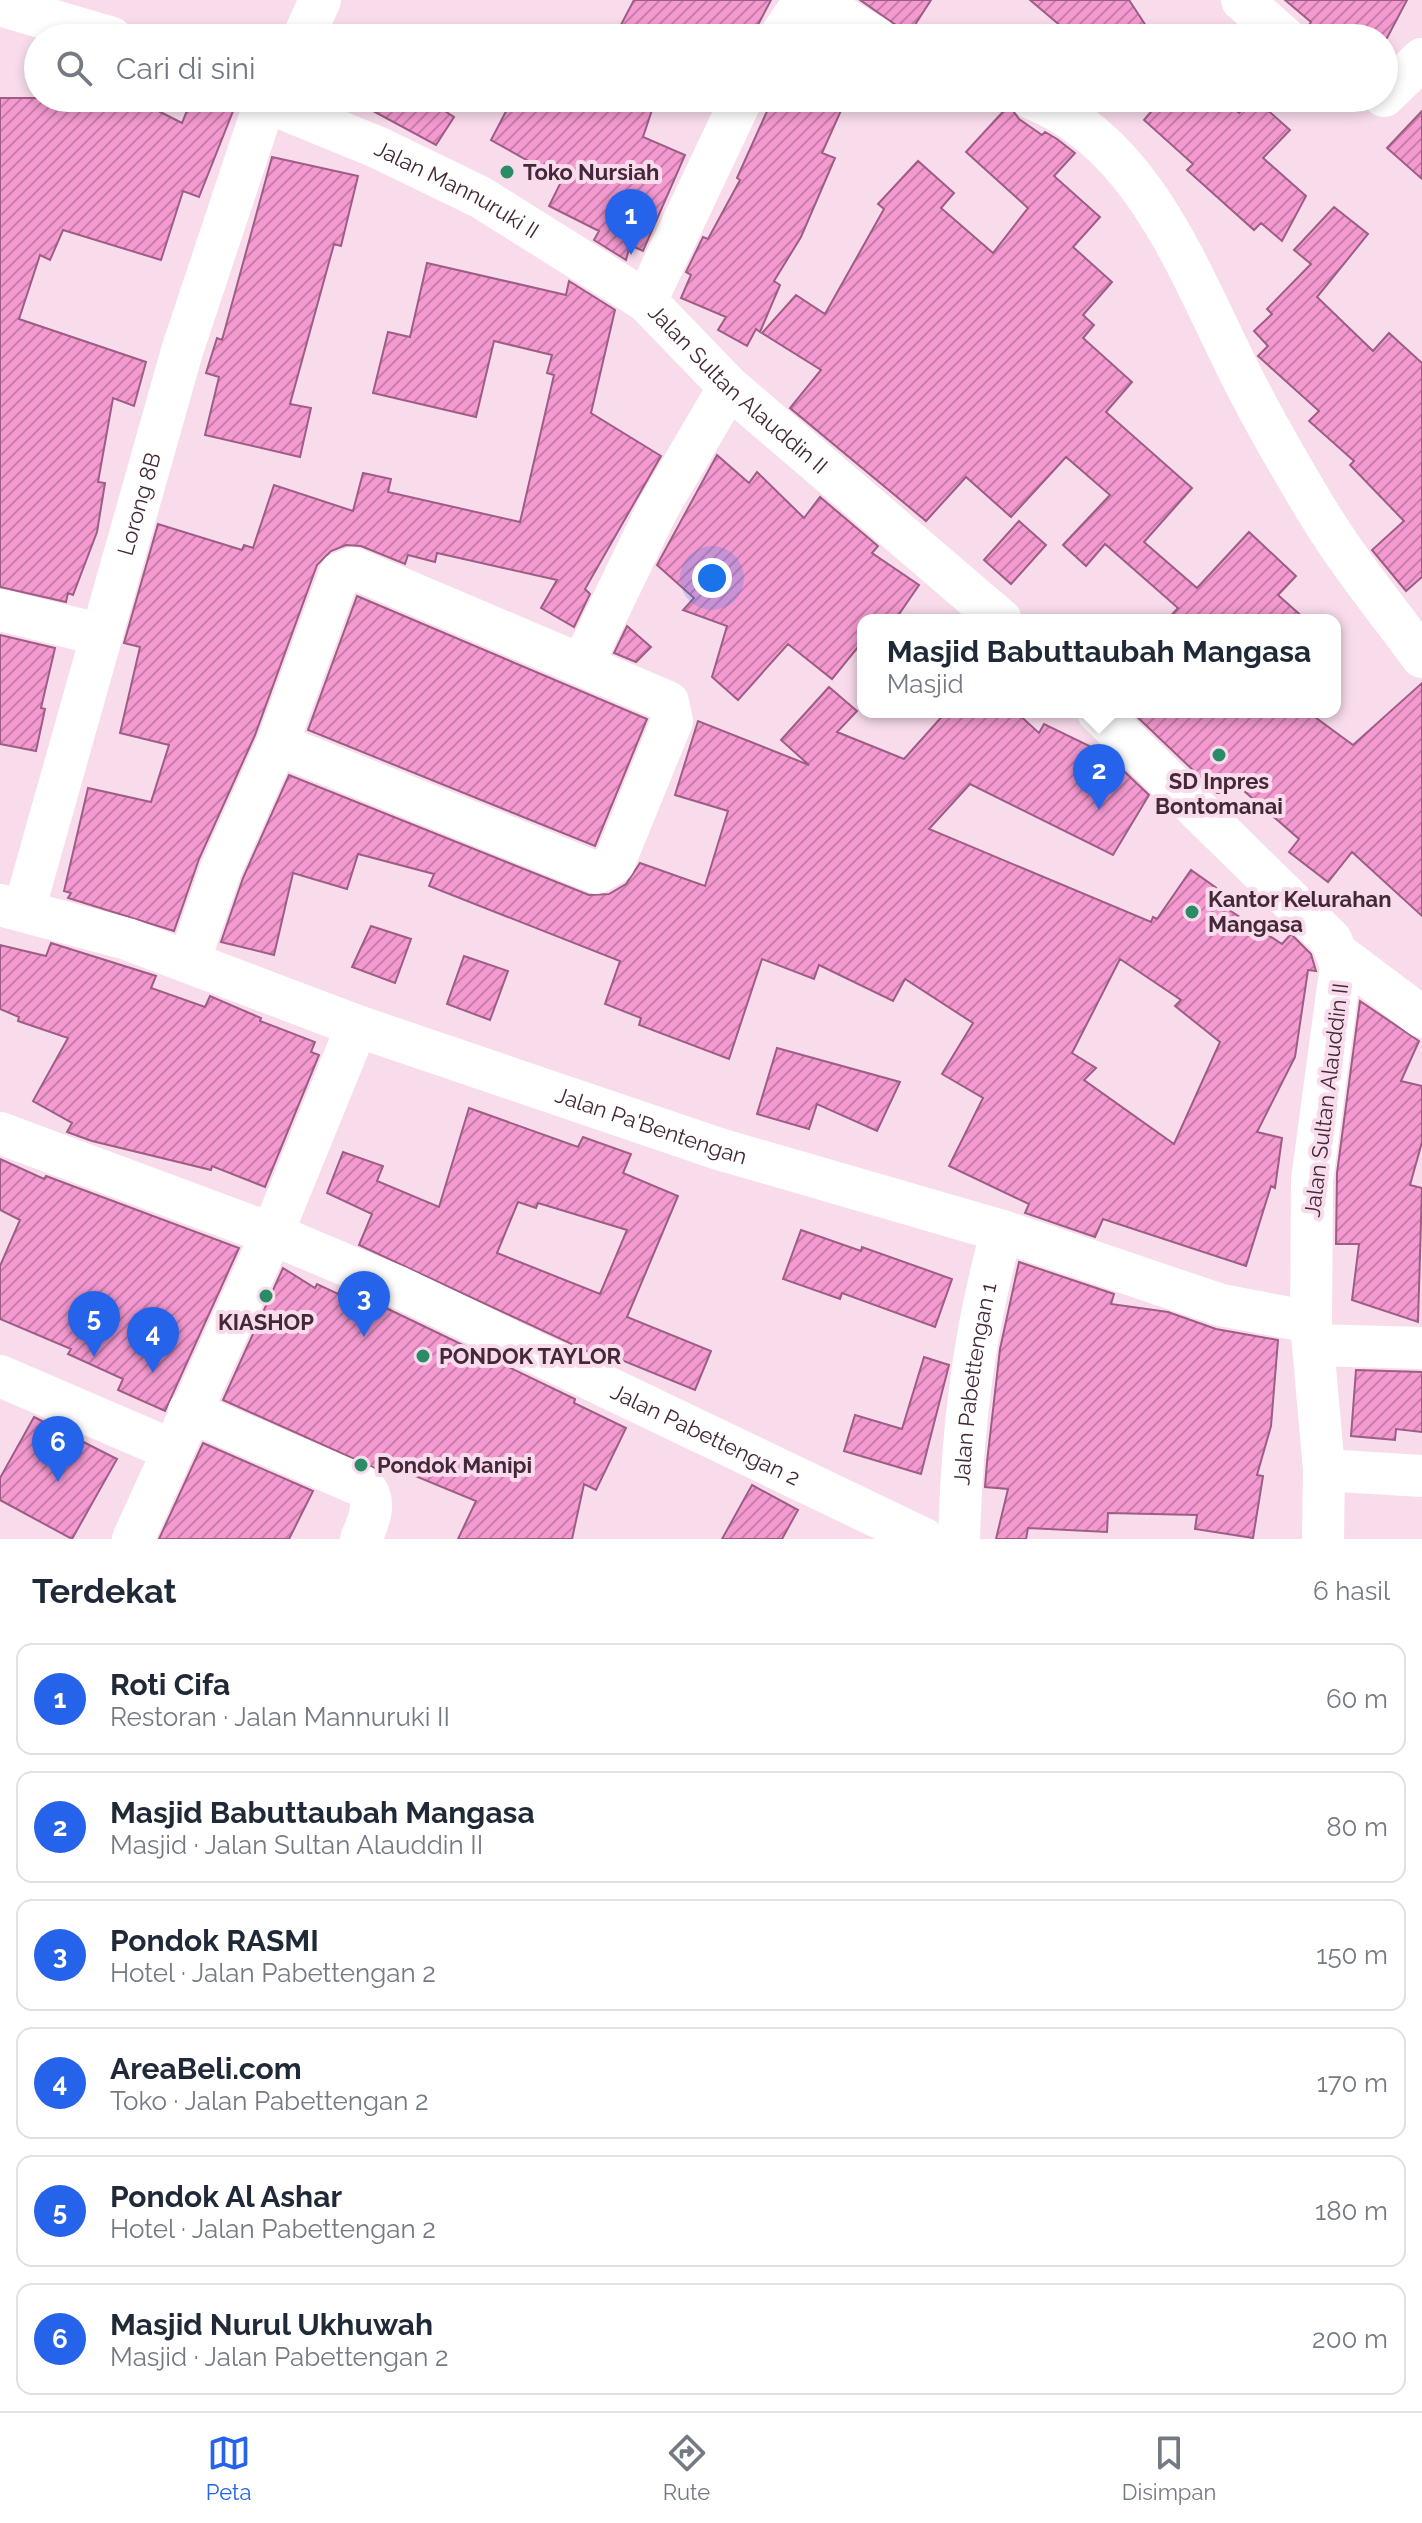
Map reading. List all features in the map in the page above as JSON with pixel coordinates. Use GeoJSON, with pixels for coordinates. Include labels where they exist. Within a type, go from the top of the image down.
{"type":"FeatureCollection","features":[{"type":"Feature","properties":{"kind":"street"},"geometry":{"type":"LineString","coordinates":[[309,24],[320,0]]}},
{"type":"Feature","properties":{"kind":"street"},"geometry":{"type":"LineString","coordinates":[[789,24],[805,0]]}},
{"type":"Feature","properties":{"kind":"street"},"geometry":{"type":"LineString","coordinates":[[814,0],[853,24]]}},
{"type":"Feature","properties":{"kind":"street"},"geometry":{"type":"LineString","coordinates":[[1242,0],[1269,24]]}},
{"type":"Feature","properties":{"kind":"street"},"geometry":{"type":"LineString","coordinates":[[0,5],[64,24]]}},
{"type":"Feature","properties":{"kind":"street"},"geometry":{"type":"LineString","coordinates":[[1398,82],[1422,59]]}},
{"type":"Feature","properties":{"kind":"street","name":"Lorong 8B"},"geometry":{"type":"LineString","coordinates":[[12,907],[102,635],[182,351],[264,112]]}},
{"type":"Feature","properties":{"kind":"street","name":"Jalan Mannuruki II"},"geometry":{"type":"LineString","coordinates":[[294,112],[391,153],[480,197],[646,301]]}},
{"type":"Feature","properties":{"kind":"street","name":"Jalan Sultan Alauddin II"},"geometry":{"type":"LineString","coordinates":[[735,112],[646,301],[729,387],[994,614]]}},
{"type":"Feature","properties":{"kind":"street"},"geometry":{"type":"LineString","coordinates":[[1055,112],[1085,129],[1140,189],[1190,265],[1238,371],[1317,511],[1422,657]]}},
{"type":"Feature","properties":{"kind":"street"},"geometry":{"type":"LineString","coordinates":[[583,663],[658,508],[729,387]]}},
{"type":"Feature","properties":{"kind":"street"},"geometry":{"type":"LineString","coordinates":[[189,961],[221,869],[277,744],[340,573],[345,569],[353,568],[583,663],[668,702],[672,709],[672,721],[614,863],[603,872],[277,744]]}},
{"type":"Feature","properties":{"kind":"street"},"geometry":{"type":"LineString","coordinates":[[0,610],[102,635]]}},
{"type":"Feature","properties":{"kind":"street","name":"Jalan Sultan Alauddin II"},"geometry":{"type":"LineString","coordinates":[[1104,718],[1331,940],[1338,954],[1342,976],[1312,1180],[1312,1333],[1324,1470],[1323,1539]]}},
{"type":"Feature","properties":{"kind":"street","name":"Jalan Pa'Bentengan"},"geometry":{"type":"LineString","coordinates":[[12,907],[189,961],[357,1026],[719,1149],[1002,1231],[1179,1292],[1312,1333],[1422,1348]]}},
{"type":"Feature","properties":{"kind":"street"},"geometry":{"type":"LineString","coordinates":[[1338,954],[1422,1017]]}},
{"type":"Feature","properties":{"kind":"street"},"geometry":{"type":"LineString","coordinates":[[133,1539],[272,1234],[357,1026]]}},
{"type":"Feature","properties":{"kind":"street","name":"Jalan Pabettengan 2"},"geometry":{"type":"LineString","coordinates":[[0,1133],[272,1234],[396,1286],[924,1539]]}},
{"type":"Feature","properties":{"kind":"street","name":"Jalan Pabettengan 1"},"geometry":{"type":"LineString","coordinates":[[959,1539],[967,1393],[978,1323],[1002,1231]]}},
{"type":"Feature","properties":{"kind":"street"},"geometry":{"type":"LineString","coordinates":[[0,1376],[172,1450]]}},
{"type":"Feature","properties":{"kind":"street"},"geometry":{"type":"LineString","coordinates":[[189,1411],[364,1487],[371,1496],[371,1506],[361,1539]]}},
{"type":"Feature","properties":{"kind":"street"},"geometry":{"type":"LineString","coordinates":[[1324,1470],[1422,1476]]}},
{"type":"Feature","properties":{"kind":"building"},"geometry":{"type":"Polygon","coordinates":[[[634,0],[771,0],[758,24],[621,24],[634,0]]]}},
{"type":"Feature","properties":{"kind":"building"},"geometry":{"type":"Polygon","coordinates":[[[860,0],[931,0],[915,24],[895,24],[860,0]]]}},
{"type":"Feature","properties":{"kind":"building"},"geometry":{"type":"Polygon","coordinates":[[[1030,0],[1129,0],[1145,24],[1058,24],[1030,0]]]}},
{"type":"Feature","properties":{"kind":"building"},"geometry":{"type":"Polygon","coordinates":[[[1285,0],[1407,0],[1394,24],[1310,24],[1285,0]]]}},
{"type":"Feature","properties":{"kind":"building"},"geometry":{"type":"Polygon","coordinates":[[[0,98],[24,98],[24,112],[160,112],[182,123],[186,112],[233,112],[199,197],[183,191],[161,260],[63,230],[50,260],[40,255],[19,319],[146,362],[134,406],[113,398],[98,482],[105,483],[97,532],[73,595],[68,593],[66,602],[0,587],[0,98]]]}},
{"type":"Feature","properties":{"kind":"building"},"geometry":{"type":"Polygon","coordinates":[[[1422,111],[1422,179],[1387,148],[1422,111]]]}},
{"type":"Feature","properties":{"kind":"building"},"geometry":{"type":"Polygon","coordinates":[[[375,112],[446,112],[454,117],[436,145],[375,112]]]}},
{"type":"Feature","properties":{"kind":"building"},"geometry":{"type":"Polygon","coordinates":[[[506,112],[651,112],[643,137],[685,155],[643,251],[630,245],[626,260],[594,240],[599,231],[549,206],[562,180],[491,140],[506,112]]]}},
{"type":"Feature","properties":{"kind":"building"},"geometry":{"type":"Polygon","coordinates":[[[767,112],[840,112],[822,153],[835,158],[801,237],[774,281],[780,285],[760,332],[756,329],[747,346],[718,330],[726,317],[681,298],[691,275],[686,272],[703,237],[708,239],[740,180],[737,178],[767,112]]]}},
{"type":"Feature","properties":{"kind":"building"},"geometry":{"type":"Polygon","coordinates":[[[1003,112],[1014,112],[1042,135],[1045,132],[1075,153],[1054,176],[1100,217],[1073,247],[1112,282],[1083,315],[1094,325],[1083,338],[1132,382],[1106,412],[1192,488],[1144,542],[1197,588],[1249,532],[1296,576],[1278,595],[1299,614],[1172,614],[1178,608],[1105,544],[1086,566],[1063,545],[1110,495],[1066,457],[1011,517],[966,477],[926,521],[790,408],[821,370],[762,333],[796,295],[825,314],[884,209],[878,204],[918,161],[954,193],[941,208],[993,253],[1028,208],[966,152],[1003,112]]]}},
{"type":"Feature","properties":{"kind":"building"},"geometry":{"type":"Polygon","coordinates":[[[1151,112],[1270,112],[1290,130],[1263,158],[1306,196],[1282,241],[1261,223],[1254,230],[1187,170],[1193,164],[1144,120],[1151,112]]]}},
{"type":"Feature","properties":{"kind":"building"},"geometry":{"type":"Polygon","coordinates":[[[272,157],[358,176],[341,246],[334,244],[290,404],[311,408],[300,457],[205,435],[219,377],[206,373],[217,338],[222,340],[272,157]]]}},
{"type":"Feature","properties":{"kind":"building"},"geometry":{"type":"Polygon","coordinates":[[[1334,207],[1368,234],[1317,297],[1373,351],[1389,333],[1422,363],[1422,577],[1406,591],[1372,550],[1404,521],[1350,465],[1354,461],[1309,421],[1319,411],[1258,356],[1268,346],[1254,331],[1272,314],[1267,309],[1311,264],[1294,250],[1334,207]]]}},
{"type":"Feature","properties":{"kind":"building"},"geometry":{"type":"Polygon","coordinates":[[[427,263],[566,295],[569,281],[615,310],[591,413],[661,456],[585,589],[590,594],[574,627],[541,608],[557,580],[437,553],[435,562],[408,555],[405,564],[361,546],[346,545],[331,551],[317,565],[255,735],[199,859],[174,931],[68,898],[71,893],[64,891],[88,788],[151,802],[169,745],[120,733],[140,647],[124,643],[158,524],[242,550],[244,545],[253,548],[274,485],[353,511],[363,473],[391,479],[388,492],[520,522],[554,375],[547,373],[552,355],[494,341],[476,417],[373,393],[388,332],[410,337],[427,263]]]}},
{"type":"Feature","properties":{"kind":"building"},"geometry":{"type":"Polygon","coordinates":[[[717,455],[749,483],[757,472],[804,518],[820,497],[878,546],[872,553],[919,585],[899,614],[857,614],[857,648],[832,679],[788,644],[738,700],[712,677],[727,626],[683,610],[694,598],[657,565],[717,455]]]}},
{"type":"Feature","properties":{"kind":"building"},"geometry":{"type":"Polygon","coordinates":[[[1019,521],[1046,545],[1011,584],[984,560],[1019,521]]]}},
{"type":"Feature","properties":{"kind":"building"},"geometry":{"type":"Polygon","coordinates":[[[357,596],[647,719],[595,846],[308,730],[357,596]]]}},
{"type":"Feature","properties":{"kind":"building"},"geometry":{"type":"Polygon","coordinates":[[[627,626],[651,647],[636,662],[614,653],[627,626]]]}},
{"type":"Feature","properties":{"kind":"building"},"geometry":{"type":"Polygon","coordinates":[[[0,635],[55,648],[41,708],[45,709],[36,751],[0,744],[0,635]]]}},
{"type":"Feature","properties":{"kind":"building"},"geometry":{"type":"Polygon","coordinates":[[[1422,683],[1422,916],[1352,852],[1328,882],[1289,852],[1299,839],[1236,784],[1228,793],[1217,793],[1138,718],[1316,718],[1353,745],[1422,683]]]}},
{"type":"Feature","properties":{"kind":"building"},"geometry":{"type":"Polygon","coordinates":[[[829,687],[857,711],[837,732],[904,759],[941,718],[1023,718],[1039,733],[1044,724],[1106,754],[1149,795],[1113,855],[970,784],[929,829],[1151,922],[1153,917],[1157,919],[1191,870],[1232,899],[1226,908],[1282,944],[1291,934],[1311,954],[1316,971],[1308,970],[1295,1057],[1257,1132],[1282,1138],[1275,1188],[1271,1186],[1246,1266],[1103,1219],[1095,1237],[1025,1213],[1029,1204],[949,1166],[983,1098],[942,1074],[973,1023],[905,979],[893,1001],[819,965],[814,979],[762,959],[729,1059],[639,1025],[641,1018],[605,1004],[620,961],[429,886],[434,874],[358,854],[347,889],[293,873],[274,955],[221,942],[243,878],[289,775],[589,895],[609,894],[626,884],[640,863],[705,886],[728,811],[675,795],[698,721],[809,765],[781,740],[829,687]],[[1120,959],[1072,1053],[1096,1068],[1084,1080],[1174,1144],[1220,1042],[1175,1006],[1181,1000],[1120,959]]]}},
{"type":"Feature","properties":{"kind":"building"},"geometry":{"type":"Polygon","coordinates":[[[371,926],[411,939],[395,983],[352,967],[371,926]]]}},
{"type":"Feature","properties":{"kind":"building"},"geometry":{"type":"Polygon","coordinates":[[[51,943],[156,976],[151,988],[205,1007],[210,996],[261,1018],[260,1021],[315,1042],[311,1052],[319,1055],[265,1187],[212,1166],[211,1170],[67,1132],[72,1123],[33,1101],[68,1038],[18,1021],[19,1017],[0,1009],[0,945],[46,956],[51,943]]]}},
{"type":"Feature","properties":{"kind":"building"},"geometry":{"type":"Polygon","coordinates":[[[464,956],[508,971],[490,1020],[447,1004],[464,956]]]}},
{"type":"Feature","properties":{"kind":"building"},"geometry":{"type":"Polygon","coordinates":[[[1360,1001],[1419,1041],[1401,1081],[1422,1086],[1422,1142],[1410,1185],[1422,1188],[1418,1322],[1352,1300],[1359,1244],[1336,1244],[1337,1173],[1360,1001]]]}},
{"type":"Feature","properties":{"kind":"building"},"geometry":{"type":"Polygon","coordinates":[[[777,1048],[900,1082],[877,1131],[817,1104],[809,1129],[757,1114],[777,1048]]]}},
{"type":"Feature","properties":{"kind":"building"},"geometry":{"type":"Polygon","coordinates":[[[469,1108],[578,1147],[583,1137],[631,1154],[623,1173],[678,1196],[627,1317],[711,1351],[695,1390],[597,1350],[595,1355],[359,1245],[372,1214],[327,1193],[343,1152],[383,1166],[377,1181],[439,1207],[469,1108]],[[518,1202],[497,1253],[600,1294],[627,1230],[538,1203],[536,1208],[518,1202]]]}},
{"type":"Feature","properties":{"kind":"building"},"geometry":{"type":"Polygon","coordinates":[[[0,1159],[44,1179],[46,1176],[239,1248],[165,1411],[118,1390],[123,1379],[68,1354],[71,1349],[0,1319],[0,1266],[20,1220],[0,1210],[0,1159]]]}},
{"type":"Feature","properties":{"kind":"building"},"geometry":{"type":"Polygon","coordinates":[[[801,1230],[861,1251],[862,1247],[952,1279],[935,1327],[842,1293],[840,1299],[783,1279],[801,1230]]]}},
{"type":"Feature","properties":{"kind":"building"},"geometry":{"type":"Polygon","coordinates":[[[1019,1262],[1114,1294],[1111,1304],[1168,1312],[1216,1329],[1278,1340],[1271,1426],[1257,1475],[1263,1476],[1253,1538],[1195,1529],[1197,1515],[1108,1513],[1107,1532],[1028,1528],[1026,1539],[996,1539],[1008,1489],[985,1487],[987,1462],[1000,1349],[1019,1262]]]}},
{"type":"Feature","properties":{"kind":"building"},"geometry":{"type":"Polygon","coordinates":[[[283,1268],[315,1288],[317,1284],[338,1294],[340,1289],[386,1308],[575,1399],[574,1403],[626,1428],[596,1490],[584,1484],[572,1539],[458,1539],[476,1501],[384,1463],[381,1471],[223,1400],[283,1268]]]}},
{"type":"Feature","properties":{"kind":"building"},"geometry":{"type":"Polygon","coordinates":[[[924,1357],[949,1365],[921,1474],[844,1451],[855,1415],[902,1429],[924,1357]]]}},
{"type":"Feature","properties":{"kind":"building"},"geometry":{"type":"Polygon","coordinates":[[[1356,1370],[1422,1372],[1422,1432],[1396,1429],[1395,1440],[1351,1436],[1356,1370]]]}},
{"type":"Feature","properties":{"kind":"building"},"geometry":{"type":"Polygon","coordinates":[[[34,1417],[117,1459],[72,1539],[0,1500],[0,1478],[34,1417]]]}},
{"type":"Feature","properties":{"kind":"building"},"geometry":{"type":"Polygon","coordinates":[[[203,1443],[313,1491],[289,1539],[159,1539],[203,1443]]]}},
{"type":"Feature","properties":{"kind":"building"},"geometry":{"type":"Polygon","coordinates":[[[752,1485],[798,1510],[782,1539],[722,1539],[752,1485]]]}},
{"type":"Feature","properties":{"kind":"place","name":"Toko Nursiah"},"geometry":{"type":"Point","coordinates":[507,172]}},
{"type":"Feature","properties":{"kind":"place","name":"Roti Cifa"},"geometry":{"type":"Point","coordinates":[631,255]}},
{"type":"Feature","properties":{"kind":"place","name":"SD Inpres Bontomanai"},"geometry":{"type":"Point","coordinates":[1219,755]}},
{"type":"Feature","properties":{"kind":"place","name":"Masjid Babuttaubah Mangasa"},"geometry":{"type":"Point","coordinates":[1099,810]}},
{"type":"Feature","properties":{"kind":"place","name":"Kantor Kelurahan Mangasa"},"geometry":{"type":"Point","coordinates":[1192,912]}},
{"type":"Feature","properties":{"kind":"place","name":"KIASHOP"},"geometry":{"type":"Point","coordinates":[266,1296]}},
{"type":"Feature","properties":{"kind":"place","name":"Pondok RASMI"},"geometry":{"type":"Point","coordinates":[364,1337]}},
{"type":"Feature","properties":{"kind":"place","name":"PONDOK TAYLOR"},"geometry":{"type":"Point","coordinates":[423,1356]}},
{"type":"Feature","properties":{"kind":"place","name":"Pondok Al Ashar"},"geometry":{"type":"Point","coordinates":[94,1357]}},
{"type":"Feature","properties":{"kind":"place","name":"AreaBeli.com"},"geometry":{"type":"Point","coordinates":[153,1373]}},
{"type":"Feature","properties":{"kind":"place","name":"Pondok Manipi"},"geometry":{"type":"Point","coordinates":[361,1465]}},
{"type":"Feature","properties":{"kind":"place","name":"Masjid Nurul Ukhuwah"},"geometry":{"type":"Point","coordinates":[58,1482]}}]}
